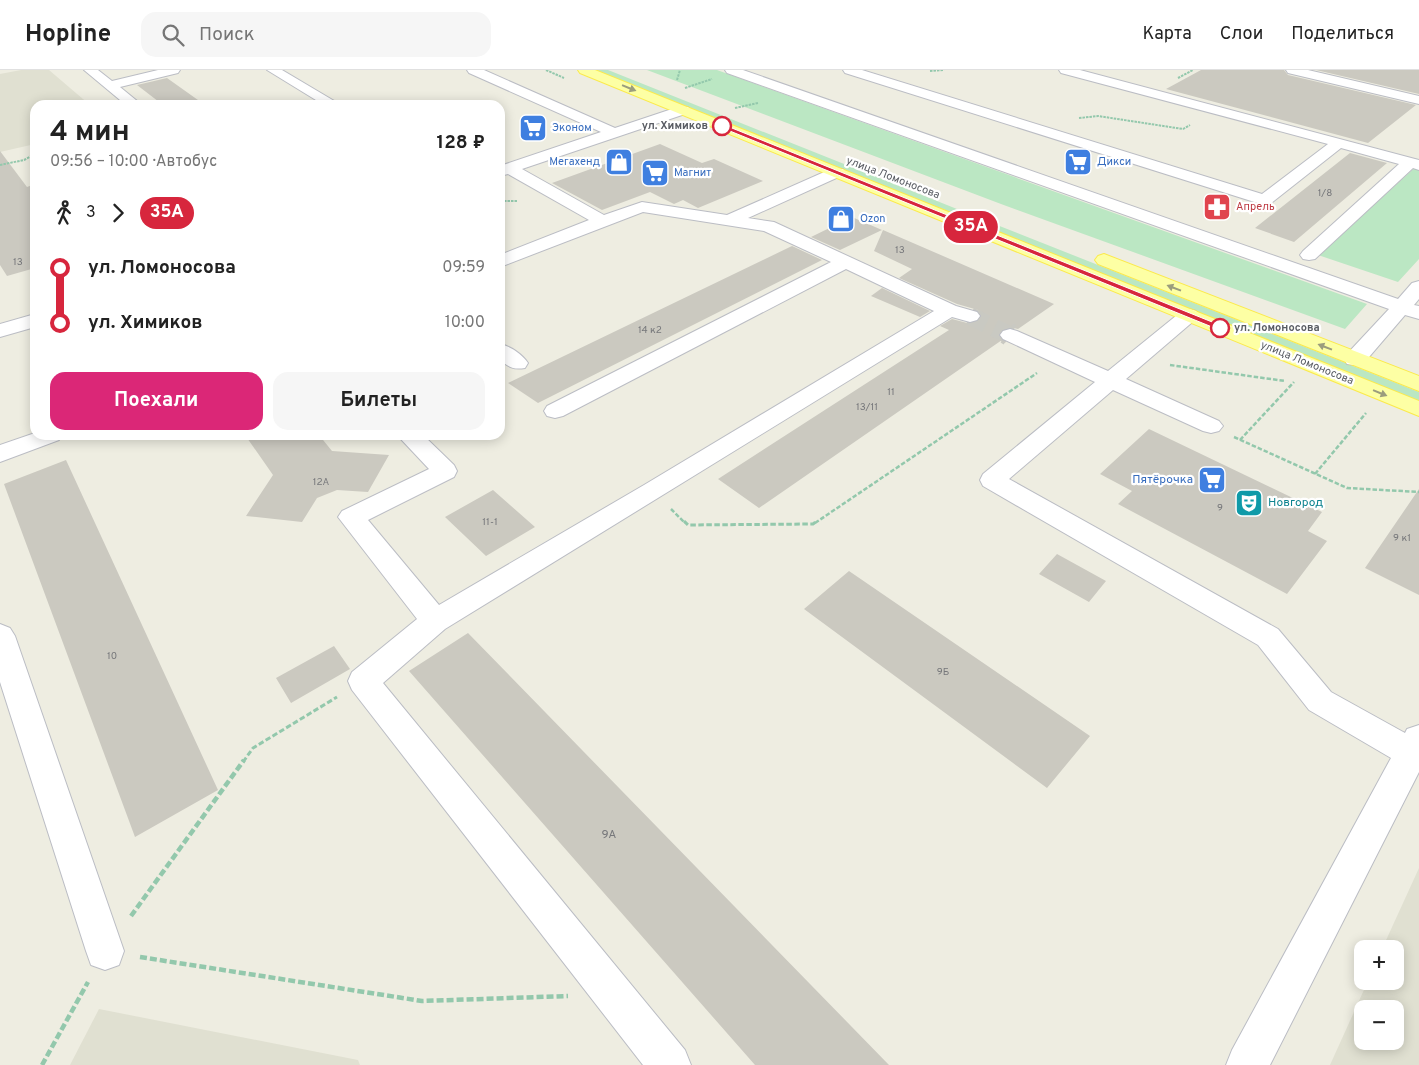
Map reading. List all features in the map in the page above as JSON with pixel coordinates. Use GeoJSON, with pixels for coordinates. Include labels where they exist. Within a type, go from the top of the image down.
{"type":"FeatureCollection","features":[{"type":"Feature","properties":{"kind":"main road","name":"улица Ломоносова"},"geometry":{"type":"LineString","coordinates":[[584,70],[1419,409]]}},
{"type":"Feature","properties":{"kind":"main road","name":"улица Ломоносова"},"geometry":{"type":"LineString","coordinates":[[619,70],[900,180]]}},
{"type":"Feature","properties":{"kind":"main road"},"geometry":{"type":"LineString","coordinates":[[964,224],[984,213]]}},
{"type":"Feature","properties":{"kind":"main road","name":"улица Ломоносова"},"geometry":{"type":"LineString","coordinates":[[1086,253],[1419,384]]}},
{"type":"Feature","properties":{"kind":"street"},"geometry":{"type":"LineString","coordinates":[[90,70],[129,100]]}},
{"type":"Feature","properties":{"kind":"street"},"geometry":{"type":"LineString","coordinates":[[110,85],[174,70]]}},
{"type":"Feature","properties":{"kind":"street"},"geometry":{"type":"LineString","coordinates":[[273,70],[325,100]]}},
{"type":"Feature","properties":{"kind":"street"},"geometry":{"type":"LineString","coordinates":[[473,70],[615,133]]}},
{"type":"Feature","properties":{"kind":"street"},"geometry":{"type":"LineString","coordinates":[[731,70],[1410,310]]}},
{"type":"Feature","properties":{"kind":"street"},"geometry":{"type":"LineString","coordinates":[[849,70],[1264,200],[1339,143]]}},
{"type":"Feature","properties":{"kind":"street"},"geometry":{"type":"LineString","coordinates":[[1065,70],[1414,163]]}},
{"type":"Feature","properties":{"kind":"street"},"geometry":{"type":"LineString","coordinates":[[1292,70],[1419,100]]}},
{"type":"Feature","properties":{"kind":"street"},"geometry":{"type":"LineString","coordinates":[[849,85],[870,77]]}},
{"type":"Feature","properties":{"kind":"street"},"geometry":{"type":"LineString","coordinates":[[812,98],[834,91]]}},
{"type":"Feature","properties":{"kind":"street"},"geometry":{"type":"LineString","coordinates":[[505,170],[683,110]]}},
{"type":"Feature","properties":{"kind":"street"},"geometry":{"type":"LineString","coordinates":[[1308,255],[1414,163]]}},
{"type":"Feature","properties":{"kind":"street"},"geometry":{"type":"LineString","coordinates":[[505,171],[603,221]]}},
{"type":"Feature","properties":{"kind":"street"},"geometry":{"type":"LineString","coordinates":[[729,220],[837,172]]}},
{"type":"Feature","properties":{"kind":"street"},"geometry":{"type":"LineString","coordinates":[[505,259],[642,207],[768,226],[959,313],[653,491],[435,621],[363,681],[670,1065]]}},
{"type":"Feature","properties":{"kind":"street"},"geometry":{"type":"LineString","coordinates":[[555,411],[846,262]]}},
{"type":"Feature","properties":{"kind":"street"},"geometry":{"type":"LineString","coordinates":[[1355,359],[1410,310],[1419,287]]}},
{"type":"Feature","properties":{"kind":"street"},"geometry":{"type":"LineString","coordinates":[[1189,315],[992,480],[1268,637],[1320,701],[1416,750],[1246,1065]]}},
{"type":"Feature","properties":{"kind":"street"},"geometry":{"type":"LineString","coordinates":[[0,332],[30,322]]}},
{"type":"Feature","properties":{"kind":"street"},"geometry":{"type":"LineString","coordinates":[[1010,335],[1211,426]]}},
{"type":"Feature","properties":{"kind":"street"},"geometry":{"type":"LineString","coordinates":[[505,354],[517,363]]}},
{"type":"Feature","properties":{"kind":"street"},"geometry":{"type":"LineString","coordinates":[[0,454],[38,440]]}},
{"type":"Feature","properties":{"kind":"street"},"geometry":{"type":"LineString","coordinates":[[414,440],[445,471],[351,517],[435,621]]}},
{"type":"Feature","properties":{"kind":"street"},"geometry":{"type":"LineString","coordinates":[[0,636],[105,952]]}},
{"type":"Feature","properties":{"kind":"path"},"geometry":{"type":"LineString","coordinates":[[677,80],[680,70]]}},
{"type":"Feature","properties":{"kind":"path"},"geometry":{"type":"LineString","coordinates":[[725,112],[743,105],[812,98]]}},
{"type":"Feature","properties":{"kind":"path"},"geometry":{"type":"LineString","coordinates":[[1079,118],[1098,116],[1183,129],[1215,110]]}},
{"type":"Feature","properties":{"kind":"path"},"geometry":{"type":"LineString","coordinates":[[0,165],[24,160],[30,157]]}},
{"type":"Feature","properties":{"kind":"path"},"geometry":{"type":"LineString","coordinates":[[1167,365],[1293,383]]}},
{"type":"Feature","properties":{"kind":"path"},"geometry":{"type":"LineString","coordinates":[[1240,440],[1311,365]]}},
{"type":"Feature","properties":{"kind":"path"},"geometry":{"type":"LineString","coordinates":[[653,491],[688,525],[813,524],[1042,370]]}},
{"type":"Feature","properties":{"kind":"path"},"geometry":{"type":"LineString","coordinates":[[1315,474],[1366,413]]}},
{"type":"Feature","properties":{"kind":"path"},"geometry":{"type":"LineString","coordinates":[[1211,426],[1347,488],[1419,492]]}},
{"type":"Feature","properties":{"kind":"path"},"geometry":{"type":"LineString","coordinates":[[42,1065],[105,952],[253,748],[363,681]]}},
{"type":"Feature","properties":{"kind":"path"},"geometry":{"type":"LineString","coordinates":[[105,952],[422,1001],[613,994]]}},
{"type":"Feature","properties":{"kind":"shaded area"},"geometry":{"type":"Polygon","coordinates":[[[21,70],[49,70],[84,100],[30,100],[30,145],[0,152],[0,74],[21,70]]]}},
{"type":"Feature","properties":{"kind":"shaded area"},"geometry":{"type":"Polygon","coordinates":[[[1419,868],[1419,1065],[1330,1065],[1354,1012],[1354,1050],[1404,1050],[1404,1000],[1359,1000],[1364,990],[1404,990],[1404,940],[1386,940],[1419,868]]]}},
{"type":"Feature","properties":{"kind":"shaded area"},"geometry":{"type":"Polygon","coordinates":[[[99,1009],[358,1060],[360,1065],[70,1065],[99,1009]]]}},
{"type":"Feature","properties":{"kind":"green space"},"geometry":{"type":"Polygon","coordinates":[[[596,70],[608,70],[957,209],[950,212],[596,70]]]}},
{"type":"Feature","properties":{"kind":"green space"},"geometry":{"type":"Polygon","coordinates":[[[647,70],[717,70],[1367,304],[1345,329],[1001,204],[647,70]]]}},
{"type":"Feature","properties":{"kind":"green space"},"geometry":{"type":"Polygon","coordinates":[[[1419,164],[1419,259],[1398,282],[1318,255],[1419,164]]]}},
{"type":"Feature","properties":{"kind":"green space"},"geometry":{"type":"Polygon","coordinates":[[[997,225],[1419,392],[1419,401],[990,229],[997,225]]]}},
{"type":"Feature","properties":{"kind":"building"},"geometry":{"type":"Polygon","coordinates":[[[1201,70],[1284,70],[1288,75],[1416,105],[1368,143],[1166,89],[1201,70]]]}},
{"type":"Feature","properties":{"kind":"building"},"geometry":{"type":"Polygon","coordinates":[[[1316,70],[1419,70],[1419,94],[1316,70]]]}},
{"type":"Feature","properties":{"kind":"building"},"geometry":{"type":"Polygon","coordinates":[[[167,78],[198,100],[156,100],[137,85],[167,78]]]}},
{"type":"Feature","properties":{"kind":"building"},"geometry":{"type":"Polygon","coordinates":[[[660,144],[702,163],[714,159],[763,181],[698,208],[683,200],[674,204],[650,192],[602,210],[552,183],[660,144]]]}},
{"type":"Feature","properties":{"kind":"building"},"geometry":{"type":"Polygon","coordinates":[[[0,151],[27,187],[30,186],[30,269],[7,276],[0,265],[0,151]]]}},
{"type":"Feature","properties":{"kind":"building"},"geometry":{"type":"Polygon","coordinates":[[[1350,153],[1387,163],[1294,242],[1255,228],[1350,153]]]}},
{"type":"Feature","properties":{"kind":"building"},"geometry":{"type":"Polygon","coordinates":[[[852,217],[882,230],[840,250],[811,237],[852,217]]]}},
{"type":"Feature","properties":{"kind":"building"},"geometry":{"type":"Polygon","coordinates":[[[883,230],[1054,304],[1018,329],[1009,327],[1002,330],[998,335],[1002,340],[759,508],[718,479],[949,330],[940,326],[952,319],[971,324],[978,322],[982,317],[978,310],[957,304],[899,278],[912,269],[874,251],[883,230]]]}},
{"type":"Feature","properties":{"kind":"building"},"geometry":{"type":"Polygon","coordinates":[[[792,246],[822,260],[538,403],[508,383],[792,246]]]}},
{"type":"Feature","properties":{"kind":"building"},"geometry":{"type":"Polygon","coordinates":[[[882,288],[930,311],[920,317],[871,296],[882,288]]]}},
{"type":"Feature","properties":{"kind":"building"},"geometry":{"type":"Polygon","coordinates":[[[1149,429],[1322,512],[1308,531],[1327,541],[1287,594],[1118,504],[1132,491],[1100,474],[1149,429]]]}},
{"type":"Feature","properties":{"kind":"building"},"geometry":{"type":"Polygon","coordinates":[[[248,440],[323,440],[332,451],[389,455],[368,492],[337,490],[317,498],[302,522],[246,516],[273,475],[248,440]]]}},
{"type":"Feature","properties":{"kind":"building"},"geometry":{"type":"Polygon","coordinates":[[[66,460],[218,790],[135,837],[4,484],[66,460]]]}},
{"type":"Feature","properties":{"kind":"building"},"geometry":{"type":"Polygon","coordinates":[[[1419,489],[1419,595],[1365,568],[1419,489]]]}},
{"type":"Feature","properties":{"kind":"building"},"geometry":{"type":"Polygon","coordinates":[[[493,490],[535,527],[486,556],[445,517],[493,490]]]}},
{"type":"Feature","properties":{"kind":"building"},"geometry":{"type":"Polygon","coordinates":[[[1057,554],[1106,581],[1089,602],[1039,574],[1057,554]]]}},
{"type":"Feature","properties":{"kind":"building"},"geometry":{"type":"Polygon","coordinates":[[[849,571],[1090,736],[1047,788],[804,609],[849,571]]]}},
{"type":"Feature","properties":{"kind":"building"},"geometry":{"type":"Polygon","coordinates":[[[468,633],[889,1065],[755,1065],[409,671],[468,633]]]}},
{"type":"Feature","properties":{"kind":"building"},"geometry":{"type":"Polygon","coordinates":[[[334,646],[350,669],[291,703],[276,678],[334,646]]]}},
{"type":"Feature","properties":{"kind":"tunnel"},"geometry":{"type":"LineString","coordinates":[[970,316],[1009,335]]}},
{"type":"Feature","properties":{"kind":"bus line","name":"35А"},"geometry":{"type":"LineString","coordinates":[[722,126],[1220,328]]}},
{"type":"Feature","properties":{"kind":"place","name":"ул. Химиков"},"geometry":{"type":"Point","coordinates":[722,126]}},
{"type":"Feature","properties":{"kind":"place","name":"Эконом"},"geometry":{"type":"Point","coordinates":[533,128]}},
{"type":"Feature","properties":{"kind":"place","name":"Мегахенд"},"geometry":{"type":"Point","coordinates":[619,162]}},
{"type":"Feature","properties":{"kind":"place","name":"Дикси"},"geometry":{"type":"Point","coordinates":[1078,162]}},
{"type":"Feature","properties":{"kind":"place","name":"Магнит"},"geometry":{"type":"Point","coordinates":[655,173]}},
{"type":"Feature","properties":{"kind":"place","name":"Апрель"},"geometry":{"type":"Point","coordinates":[1217,207]}},
{"type":"Feature","properties":{"kind":"place","name":"Ozon"},"geometry":{"type":"Point","coordinates":[841,219]}},
{"type":"Feature","properties":{"kind":"place","name":"ул. Ломоносова"},"geometry":{"type":"Point","coordinates":[1220,328]}},
{"type":"Feature","properties":{"kind":"place","name":"Пятёрочка"},"geometry":{"type":"Point","coordinates":[1212,480]}},
{"type":"Feature","properties":{"kind":"place","name":"Новгород"},"geometry":{"type":"Point","coordinates":[1249,503]}}]}
